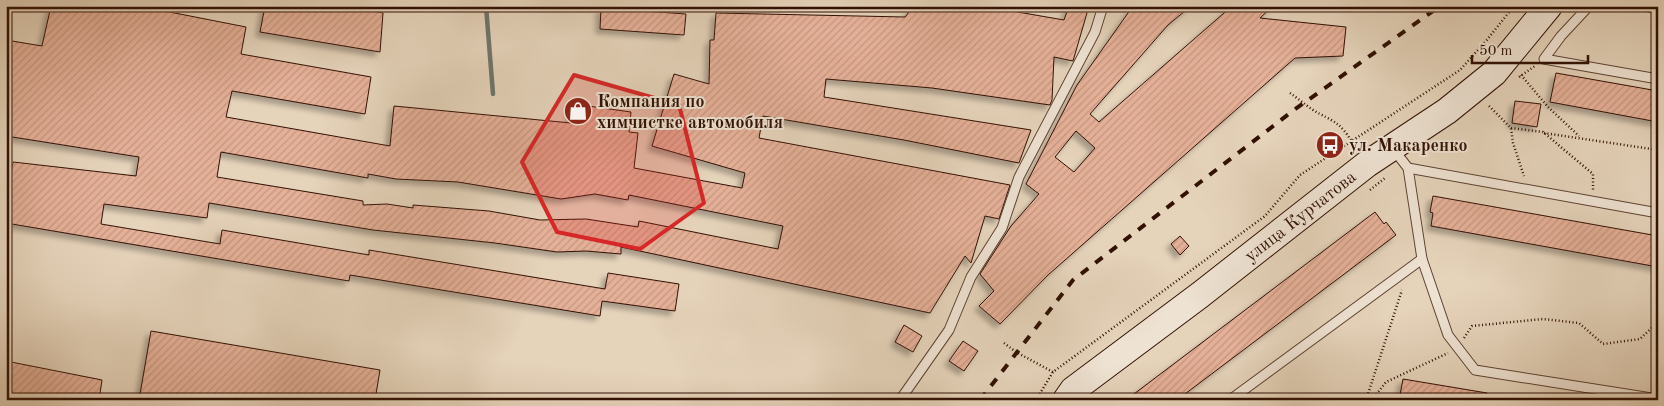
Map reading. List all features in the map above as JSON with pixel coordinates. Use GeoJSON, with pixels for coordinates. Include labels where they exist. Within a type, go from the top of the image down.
{"type":"FeatureCollection","features":[{"type":"Feature","properties":{"kind":"main road","name":"улица Курчатова"},"geometry":{"type":"LineString","coordinates":[[1066,400],[1073,390],[1200,295],[1367,164],[1446,111],[1494,73],[1549,6]]}},
{"type":"Feature","properties":{"kind":"lane"},"geometry":{"type":"LineString","coordinates":[[900,400],[949,330],[971,276],[1002,228],[1019,176],[1095,32],[1103,6]]}},
{"type":"Feature","properties":{"kind":"lane"},"geometry":{"type":"LineString","coordinates":[[1589,6],[1561,36],[1544,59],[1658,79]]}},
{"type":"Feature","properties":{"kind":"lane"},"geometry":{"type":"LineString","coordinates":[[1644,6],[1658,10]]}},
{"type":"Feature","properties":{"kind":"lane"},"geometry":{"type":"LineString","coordinates":[[1392,147],[1408,168],[1422,259],[1448,335],[1475,370],[1658,399]]}},
{"type":"Feature","properties":{"kind":"lane"},"geometry":{"type":"LineString","coordinates":[[1408,168],[1658,213]]}},
{"type":"Feature","properties":{"kind":"lane"},"geometry":{"type":"LineString","coordinates":[[1230,400],[1422,259]]}},
{"type":"Feature","properties":{"kind":"path"},"geometry":{"type":"LineString","coordinates":[[1036,400],[1053,372],[1265,216],[1300,175],[1460,70],[1514,6]]}},
{"type":"Feature","properties":{"kind":"path"},"geometry":{"type":"LineString","coordinates":[[1521,75],[1548,107],[1580,138]]}},
{"type":"Feature","properties":{"kind":"path"},"geometry":{"type":"LineString","coordinates":[[1290,93],[1320,114],[1334,120],[1344,129],[1351,140]]}},
{"type":"Feature","properties":{"kind":"path"},"geometry":{"type":"LineString","coordinates":[[1489,106],[1511,128],[1513,143],[1528,190]]}},
{"type":"Feature","properties":{"kind":"path"},"geometry":{"type":"LineString","coordinates":[[1511,128],[1658,150]]}},
{"type":"Feature","properties":{"kind":"path"},"geometry":{"type":"LineString","coordinates":[[1543,132],[1593,174],[1594,201]]}},
{"type":"Feature","properties":{"kind":"path"},"geometry":{"type":"LineString","coordinates":[[1366,400],[1409,269]]}},
{"type":"Feature","properties":{"kind":"path"},"geometry":{"type":"LineString","coordinates":[[1372,400],[1386,382],[1458,348],[1472,326],[1543,319],[1579,323],[1603,344],[1640,339],[1658,322]]}},
{"type":"Feature","properties":{"kind":"path"},"geometry":{"type":"LineString","coordinates":[[1004,343],[1016,352],[1053,372]]}},
{"type":"Feature","properties":{"kind":"highlighted area"},"geometry":{"type":"Polygon","coordinates":[[[574,75],[679,105],[704,203],[640,249],[557,232],[522,162],[574,75]]]}},
{"type":"Feature","properties":{"kind":"building"},"geometry":{"type":"Polygon","coordinates":[[[51,6],[139,6],[246,27],[241,54],[371,77],[365,114],[232,91],[226,117],[390,146],[394,106],[571,123],[571,104],[588,106],[631,112],[629,132],[638,133],[634,168],[742,188],[745,173],[652,146],[674,74],[709,84],[710,40],[714,40],[716,13],[905,17],[913,7],[983,6],[1064,20],[1069,6],[1089,6],[1073,61],[1054,57],[1052,100],[1050,105],[932,88],[826,79],[824,97],[1031,130],[1019,163],[904,140],[763,116],[759,138],[1010,185],[999,219],[985,216],[971,263],[965,256],[930,313],[621,247],[621,254],[586,251],[557,252],[495,243],[373,230],[209,203],[207,218],[104,204],[101,224],[220,244],[222,230],[369,255],[369,250],[605,289],[608,273],[679,284],[675,311],[602,301],[600,316],[350,275],[349,281],[6,223],[6,207],[13,162],[136,176],[139,157],[6,136],[6,40],[42,46],[51,6]],[[221,152],[217,177],[363,201],[363,205],[387,204],[413,208],[413,205],[489,211],[540,220],[586,219],[638,227],[639,221],[778,249],[783,226],[629,195],[628,200],[595,194],[561,199],[458,182],[396,179],[368,174],[368,178],[221,152]]]}},
{"type":"Feature","properties":{"kind":"building"},"geometry":{"type":"Polygon","coordinates":[[[265,6],[345,6],[383,13],[380,52],[260,32],[265,6]]]}},
{"type":"Feature","properties":{"kind":"building"},"geometry":{"type":"Polygon","coordinates":[[[1133,6],[1191,6],[1168,25],[1090,114],[1099,122],[1232,6],[1273,6],[1260,18],[1346,27],[1343,56],[1295,58],[1048,275],[1000,324],[979,306],[994,291],[980,274],[1011,226],[1039,194],[1026,184],[1077,85],[1133,6]],[[1076,131],[1055,157],[1074,172],[1095,148],[1076,131]]]}},
{"type":"Feature","properties":{"kind":"building"},"geometry":{"type":"Polygon","coordinates":[[[601,8],[686,14],[684,35],[600,29],[601,8]]]}},
{"type":"Feature","properties":{"kind":"building"},"geometry":{"type":"Polygon","coordinates":[[[1556,73],[1658,91],[1658,122],[1550,102],[1556,73]]]}},
{"type":"Feature","properties":{"kind":"building"},"geometry":{"type":"Polygon","coordinates":[[[1515,101],[1541,104],[1537,127],[1512,123],[1515,101]]]}},
{"type":"Feature","properties":{"kind":"building"},"geometry":{"type":"Polygon","coordinates":[[[1433,196],[1658,236],[1658,267],[1431,226],[1433,213],[1430,212],[1433,196]]]}},
{"type":"Feature","properties":{"kind":"building"},"geometry":{"type":"Polygon","coordinates":[[[1375,212],[1396,235],[1177,400],[1126,400],[1375,212]]]}},
{"type":"Feature","properties":{"kind":"building"},"geometry":{"type":"Polygon","coordinates":[[[1180,236],[1189,246],[1180,255],[1171,244],[1180,236]]]}},
{"type":"Feature","properties":{"kind":"building"},"geometry":{"type":"Polygon","coordinates":[[[904,325],[922,336],[913,352],[895,342],[904,325]]]}},
{"type":"Feature","properties":{"kind":"building"},"geometry":{"type":"Polygon","coordinates":[[[151,331],[380,370],[375,400],[139,400],[151,331]]]}},
{"type":"Feature","properties":{"kind":"building"},"geometry":{"type":"Polygon","coordinates":[[[963,341],[978,351],[964,371],[949,361],[963,341]]]}},
{"type":"Feature","properties":{"kind":"building"},"geometry":{"type":"Polygon","coordinates":[[[6,361],[102,380],[99,400],[6,400],[6,361]]]}},
{"type":"Feature","properties":{"kind":"building"},"geometry":{"type":"Polygon","coordinates":[[[1403,379],[1487,393],[1487,400],[1402,400],[1403,395],[1400,395],[1403,379]]]}},
{"type":"Feature","properties":{"kind":"waterway"},"geometry":{"type":"LineString","coordinates":[[486,6],[493,94]]}},
{"type":"Feature","properties":{"kind":"railway"},"geometry":{"type":"LineString","coordinates":[[980,400],[1073,280],[1294,110],[1440,6]]}},
{"type":"Feature","properties":{"kind":"place","name":"Компания по химчистке автомобиля"},"geometry":{"type":"Point","coordinates":[578,111]}},
{"type":"Feature","properties":{"kind":"place","name":"ул. Макаренко"},"geometry":{"type":"Point","coordinates":[1330,145]}}]}
